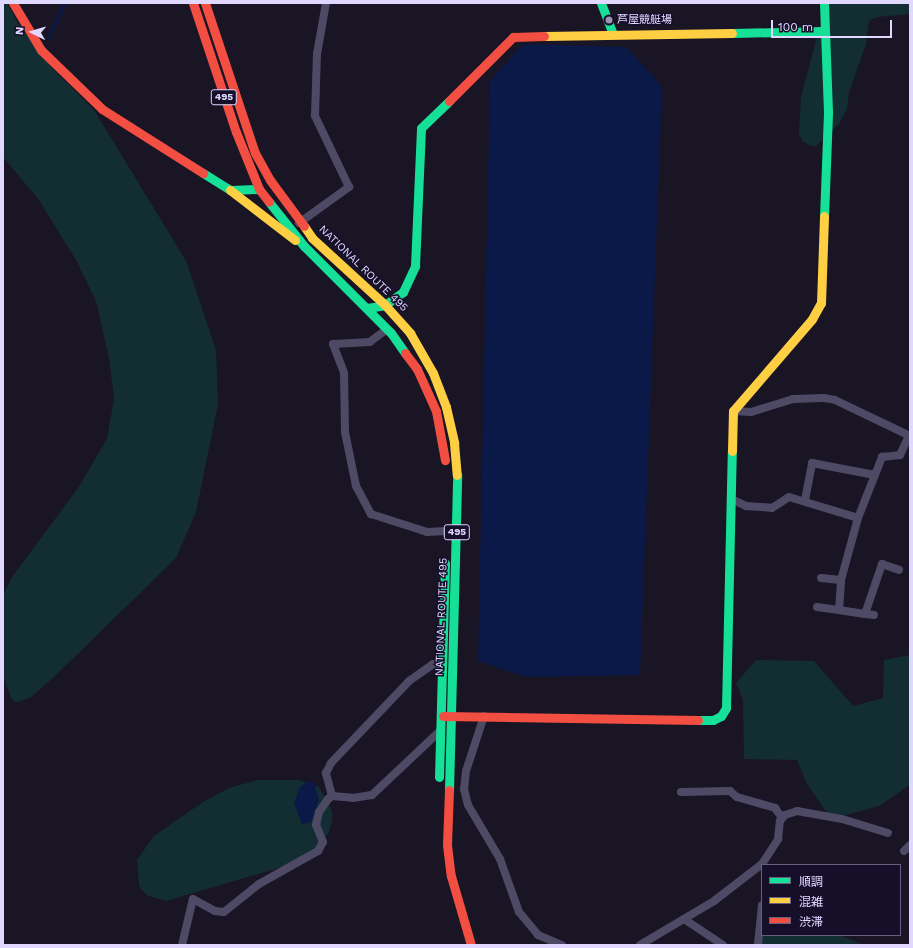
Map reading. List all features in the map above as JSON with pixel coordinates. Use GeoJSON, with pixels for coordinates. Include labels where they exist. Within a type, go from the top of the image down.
{"type":"FeatureCollection","features":[{"type":"Feature","properties":{"kind":"main road"},"geometry":{"type":"LineString","coordinates":[[12,3],[41,50],[102,109],[230,190],[304,246]]}},
{"type":"Feature","properties":{"kind":"main road","name":"NATIONAL ROUTE 495"},"geometry":{"type":"LineString","coordinates":[[193,3],[236,132],[259,189],[304,246],[387,329],[417,369],[436,411],[447,477],[440,716],[438,852],[448,903]]}},
{"type":"Feature","properties":{"kind":"main road","name":"NATIONAL ROUTE 495"},"geometry":{"type":"LineString","coordinates":[[205,3],[255,153],[270,180],[299,222],[385,305],[410,333],[433,373],[446,407],[454,444],[458,491],[447,845],[451,876],[471,945]]}},
{"type":"Feature","properties":{"kind":"main road"},"geometry":{"type":"LineString","coordinates":[[601,3],[613,34]]}},
{"type":"Feature","properties":{"kind":"main road"},"geometry":{"type":"LineString","coordinates":[[440,716],[714,720],[721,716],[726,708],[733,412],[812,319],[821,303],[828,114],[824,3]]}},
{"type":"Feature","properties":{"kind":"main road"},"geometry":{"type":"LineString","coordinates":[[367,308],[385,305],[403,292],[415,266],[421,128],[513,38],[613,34],[825,31]]}},
{"type":"Feature","properties":{"kind":"main road"},"geometry":{"type":"LineString","coordinates":[[230,190],[259,189]]}},
{"type":"Feature","properties":{"kind":"main road"},"geometry":{"type":"LineString","coordinates":[[454,923],[462,945]]}},
{"type":"Feature","properties":{"kind":"street"},"geometry":{"type":"LineString","coordinates":[[290,230],[349,187],[315,116],[317,54],[326,3]]}},
{"type":"Feature","properties":{"kind":"street"},"geometry":{"type":"LineString","coordinates":[[387,329],[370,342],[333,344],[344,373],[345,432],[356,486],[371,514],[427,532],[446,531]]}},
{"type":"Feature","properties":{"kind":"street"},"geometry":{"type":"LineString","coordinates":[[733,412],[751,412],[793,399],[824,398],[835,400],[909,436],[900,455],[882,457],[858,518],[841,580],[839,610]]}},
{"type":"Feature","properties":{"kind":"street"},"geometry":{"type":"LineString","coordinates":[[805,500],[812,463],[876,475]]}},
{"type":"Feature","properties":{"kind":"street"},"geometry":{"type":"LineString","coordinates":[[731,499],[746,506],[772,508],[789,497],[805,500],[858,518]]}},
{"type":"Feature","properties":{"kind":"street"},"geometry":{"type":"LineString","coordinates":[[864,614],[882,564],[899,570]]}},
{"type":"Feature","properties":{"kind":"street"},"geometry":{"type":"LineString","coordinates":[[822,578],[841,580]]}},
{"type":"Feature","properties":{"kind":"street"},"geometry":{"type":"LineString","coordinates":[[817,607],[874,615]]}},
{"type":"Feature","properties":{"kind":"street"},"geometry":{"type":"LineString","coordinates":[[332,796],[326,773],[331,763],[409,681],[433,664],[442,663]]}},
{"type":"Feature","properties":{"kind":"street"},"geometry":{"type":"LineString","coordinates":[[484,716],[466,771],[464,789],[468,805],[500,859],[519,912],[538,935],[562,945]]}},
{"type":"Feature","properties":{"kind":"street"},"geometry":{"type":"LineString","coordinates":[[332,796],[353,798],[372,795],[440,731]]}},
{"type":"Feature","properties":{"kind":"street"},"geometry":{"type":"LineString","coordinates":[[681,792],[730,791],[737,797],[775,808],[782,818]]}},
{"type":"Feature","properties":{"kind":"street"},"geometry":{"type":"LineString","coordinates":[[182,945],[193,899],[215,912],[224,912],[259,884],[318,852],[323,842],[316,825],[319,812],[332,796]]}},
{"type":"Feature","properties":{"kind":"street"},"geometry":{"type":"LineString","coordinates":[[763,864],[778,839],[780,821],[782,818],[797,811],[842,819],[888,833]]}},
{"type":"Feature","properties":{"kind":"street"},"geometry":{"type":"LineString","coordinates":[[640,945],[714,901],[761,866]]}},
{"type":"Feature","properties":{"kind":"street"},"geometry":{"type":"LineString","coordinates":[[758,945],[761,915]]}},
{"type":"Feature","properties":{"kind":"street"},"geometry":{"type":"LineString","coordinates":[[684,919],[723,945]]}},
{"type":"Feature","properties":{"kind":"green space"},"geometry":{"type":"Polygon","coordinates":[[[3,3],[7,3],[18,23],[54,70],[94,110],[186,261],[216,350],[218,404],[196,512],[176,558],[54,677],[31,697],[18,702],[12,700],[3,675],[3,595],[12,577],[78,488],[107,439],[114,399],[109,358],[96,301],[76,260],[39,200],[3,157],[3,3]]]}},
{"type":"Feature","properties":{"kind":"green space"},"geometry":{"type":"Polygon","coordinates":[[[826,3],[910,3],[910,14],[877,17],[869,21],[866,44],[849,92],[847,109],[839,124],[815,147],[803,142],[799,134],[801,97],[826,3]]]}},
{"type":"Feature","properties":{"kind":"green space"},"geometry":{"type":"Polygon","coordinates":[[[910,655],[910,785],[879,806],[831,819],[806,782],[797,760],[744,759],[743,700],[736,683],[756,660],[814,661],[853,706],[883,698],[884,660],[910,655]]]}},
{"type":"Feature","properties":{"kind":"green space"},"geometry":{"type":"Polygon","coordinates":[[[258,780],[299,780],[319,787],[332,811],[332,821],[329,832],[309,859],[166,901],[146,895],[139,886],[137,860],[154,836],[203,802],[229,788],[258,780]]]}},
{"type":"Feature","properties":{"kind":"green space"},"geometry":{"type":"Polygon","coordinates":[[[758,918],[761,936],[842,936],[864,945],[753,945],[758,918]]]}},
{"type":"Feature","properties":{"kind":"water"},"geometry":{"type":"Polygon","coordinates":[[[523,44],[626,47],[662,86],[640,675],[526,677],[478,661],[490,81],[523,44]]]}},
{"type":"Feature","properties":{"kind":"water"},"geometry":{"type":"Polygon","coordinates":[[[308,781],[314,783],[319,800],[311,822],[302,824],[294,803],[300,787],[308,781]]]}},
{"type":"Feature","properties":{"kind":"waterway"},"geometry":{"type":"LineString","coordinates":[[48,38],[64,3]]}},
{"type":"Feature","properties":{"kind":"traffic: fast"},"geometry":{"type":"LineString","coordinates":[[601,3],[613,34]]}},
{"type":"Feature","properties":{"kind":"traffic: fast"},"geometry":{"type":"LineString","coordinates":[[824,3],[828,113],[824,216]]}},
{"type":"Feature","properties":{"kind":"traffic: fast"},"geometry":{"type":"LineString","coordinates":[[732,33],[825,31]]}},
{"type":"Feature","properties":{"kind":"traffic: fast"},"geometry":{"type":"LineString","coordinates":[[367,308],[385,305],[403,292],[415,266],[421,128],[449,101]]}},
{"type":"Feature","properties":{"kind":"traffic: fast"},"geometry":{"type":"LineString","coordinates":[[203,173],[230,190],[259,189]]}},
{"type":"Feature","properties":{"kind":"traffic: fast"},"geometry":{"type":"LineString","coordinates":[[269,202],[304,246],[391,333],[405,353]]}},
{"type":"Feature","properties":{"kind":"traffic: fast"},"geometry":{"type":"LineString","coordinates":[[698,720],[713,720],[721,716],[726,708],[732,451]]}},
{"type":"Feature","properties":{"kind":"traffic: fast"},"geometry":{"type":"LineString","coordinates":[[449,790],[457,475]]}},
{"type":"Feature","properties":{"kind":"traffic: fast"},"geometry":{"type":"LineString","coordinates":[[439,777],[445,563]]}},
{"type":"Feature","properties":{"kind":"traffic: slow"},"geometry":{"type":"LineString","coordinates":[[544,36],[732,33]]}},
{"type":"Feature","properties":{"kind":"traffic: slow"},"geometry":{"type":"LineString","coordinates":[[230,190],[295,240]]}},
{"type":"Feature","properties":{"kind":"traffic: slow"},"geometry":{"type":"LineString","coordinates":[[732,451],[733,411],[812,319],[821,303],[824,216]]}},
{"type":"Feature","properties":{"kind":"traffic: slow"},"geometry":{"type":"LineString","coordinates":[[304,226],[312,238],[385,305],[410,333],[433,373],[446,407],[454,443],[457,475]]}},
{"type":"Feature","properties":{"kind":"traffic: jam"},"geometry":{"type":"LineString","coordinates":[[13,3],[41,50],[102,109],[203,173]]}},
{"type":"Feature","properties":{"kind":"traffic: jam"},"geometry":{"type":"LineString","coordinates":[[193,3],[236,132],[259,189],[269,202]]}},
{"type":"Feature","properties":{"kind":"traffic: jam"},"geometry":{"type":"LineString","coordinates":[[205,3],[255,153],[270,180],[304,226]]}},
{"type":"Feature","properties":{"kind":"traffic: jam"},"geometry":{"type":"LineString","coordinates":[[449,101],[513,37],[544,36]]}},
{"type":"Feature","properties":{"kind":"traffic: jam"},"geometry":{"type":"LineString","coordinates":[[405,353],[417,369],[436,411],[445,460]]}},
{"type":"Feature","properties":{"kind":"traffic: jam"},"geometry":{"type":"LineString","coordinates":[[443,716],[698,720]]}},
{"type":"Feature","properties":{"kind":"traffic: jam"},"geometry":{"type":"LineString","coordinates":[[449,790],[447,845],[451,876],[471,945]]}},
{"type":"Feature","properties":{"kind":"place","name":"芦屋競艇場"},"geometry":{"type":"Point","coordinates":[609,20]}}]}
